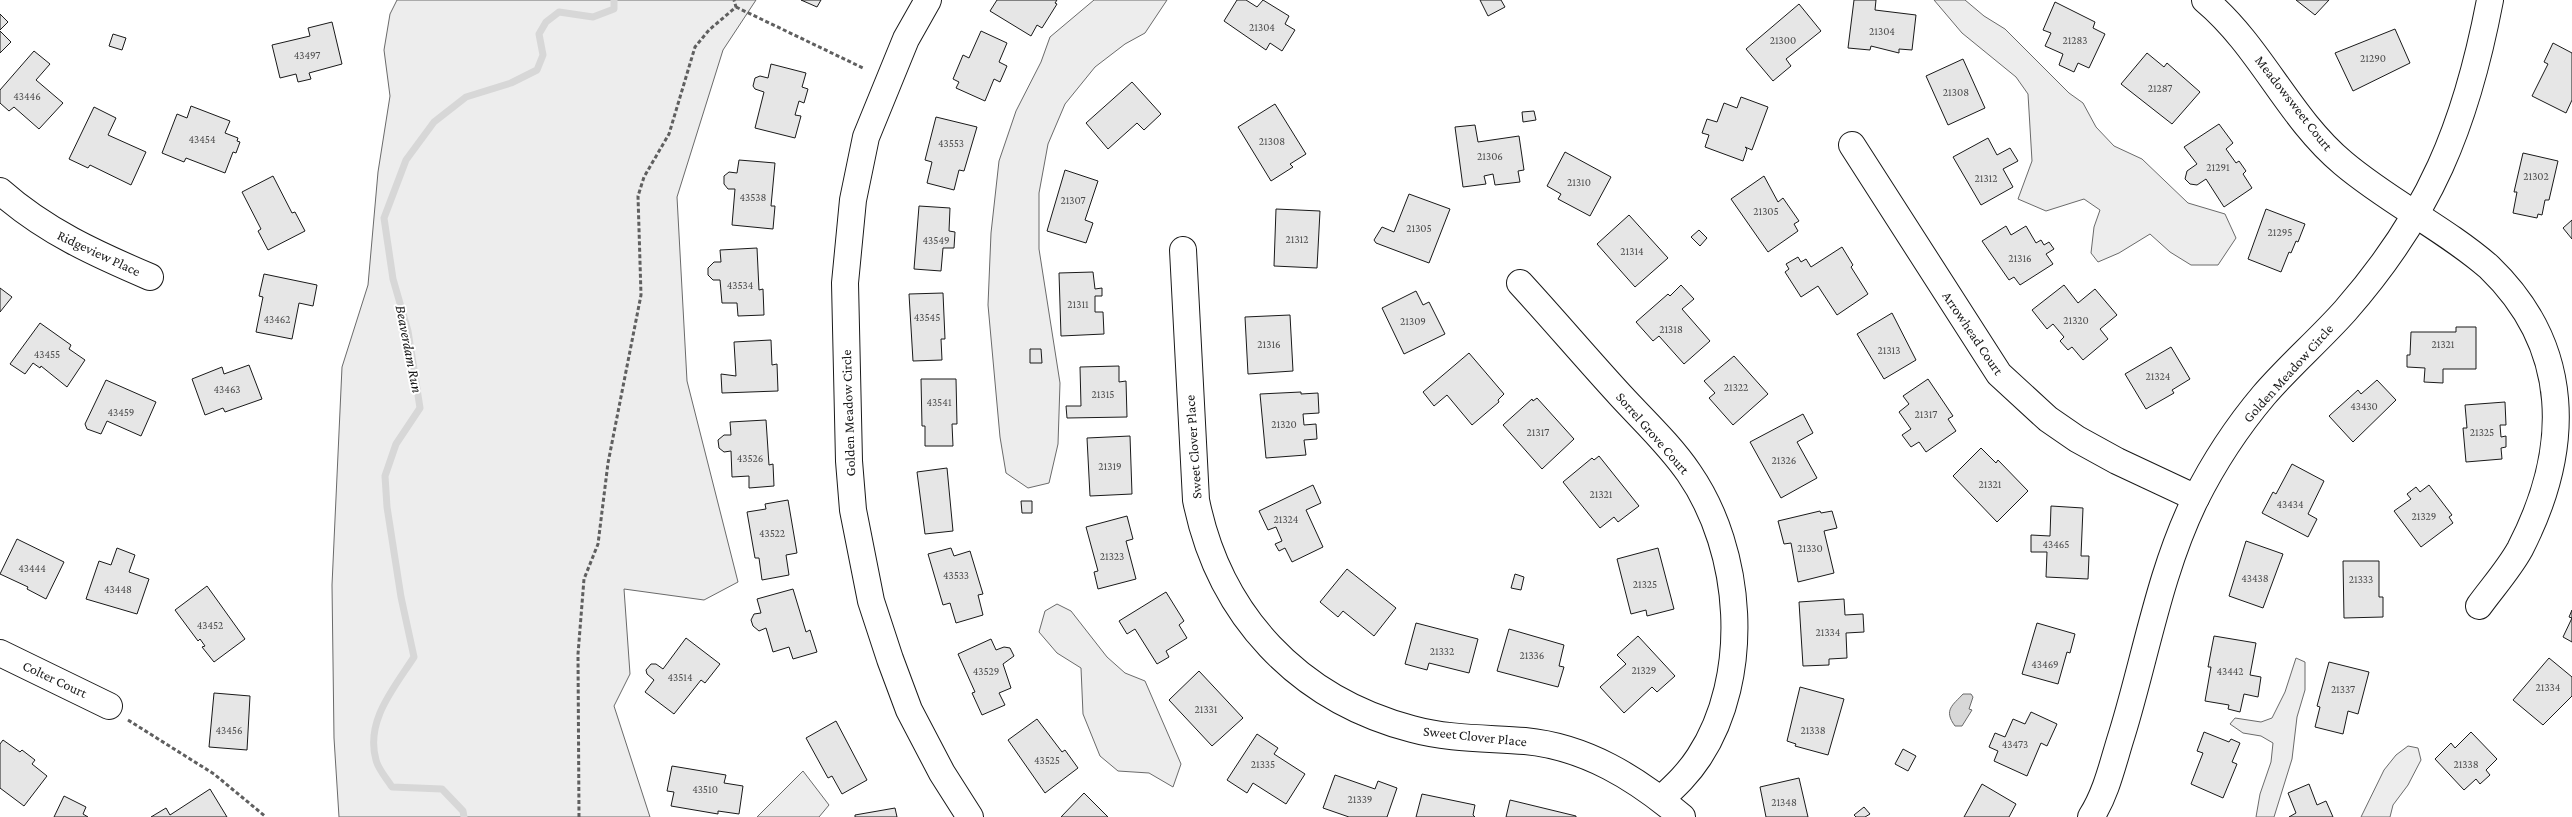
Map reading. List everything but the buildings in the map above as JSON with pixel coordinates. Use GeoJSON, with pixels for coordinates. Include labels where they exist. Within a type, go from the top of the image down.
{"type":"FeatureCollection","features":[{"type":"Feature","properties":{"kind":"street","name":"Golden Meadow Circle"},"geometry":{"type":"LineString","coordinates":[[928,0],[906,39],[866,136],[853,200],[845,283],[848,461],[853,510],[871,601],[890,659],[909,710],[942,773],[970,817]]}},
{"type":"Feature","properties":{"kind":"street","name":"Meadowsweet Court"},"geometry":{"type":"LineString","coordinates":[[2205,0],[2225,17],[2248,42],[2295,109],[2329,150],[2343,163],[2415,216],[2455,240],[2491,268],[2514,291],[2544,337],[2560,382],[2562,409],[2553,464],[2543,497],[2519,551],[2479,606]]}},
{"type":"Feature","properties":{"kind":"street","name":"Golden Meadow Circle"},"geometry":{"type":"LineString","coordinates":[[2091,817],[2106,786],[2126,722],[2164,576],[2180,531],[2196,498],[2219,457],[2243,422],[2266,394],[2345,312],[2396,248],[2415,216],[2446,159],[2457,131],[2475,74],[2490,0]]}},
{"type":"Feature","properties":{"kind":"street","name":"Arrowhead Court"},"geometry":{"type":"LineString","coordinates":[[1852,145],[1999,374],[2048,419],[2077,439],[2196,498]]}},
{"type":"Feature","properties":{"kind":"street","name":"Ridgeview Place"},"geometry":{"type":"LineString","coordinates":[[0,191],[33,218],[87,251],[150,277]]}},
{"type":"Feature","properties":{"kind":"street","name":"Sweet Clover Place"},"geometry":{"type":"LineString","coordinates":[[1184,250],[1196,500],[1212,560],[1243,616],[1262,638],[1299,674],[1360,710],[1411,729],[1435,734],[1526,741],[1573,750],[1611,766],[1661,799],[1682,817]]}},
{"type":"Feature","properties":{"kind":"street","name":"Sorrel Grove Court"},"geometry":{"type":"LineString","coordinates":[[1520,283],[1677,457],[1703,497],[1724,554],[1734,614],[1734,647],[1722,711],[1700,757],[1686,776],[1661,799]]}},
{"type":"Feature","properties":{"kind":"street","name":"Colter Court"},"geometry":{"type":"LineString","coordinates":[[0,653],[109,706]]}},
{"type":"Feature","properties":{"kind":"path"},"geometry":{"type":"LineString","coordinates":[[734,0],[736,7],[863,68]]}},
{"type":"Feature","properties":{"kind":"path"},"geometry":{"type":"LineString","coordinates":[[579,817],[578,654],[584,580],[598,544],[608,463],[641,295],[638,196],[644,177],[669,134],[695,48],[709,30],[736,7]]}},
{"type":"Feature","properties":{"kind":"path"},"geometry":{"type":"LineString","coordinates":[[109,706],[150,736],[214,774],[266,817]]}},
{"type":"Feature","properties":{"kind":"shaded area"},"geometry":{"type":"Polygon","coordinates":[[[397,0],[756,0],[723,50],[677,197],[687,381],[738,582],[704,600],[624,589],[630,674],[614,706],[650,817],[339,817],[334,738],[332,585],[342,367],[368,285],[378,172],[390,96],[384,50],[390,14],[397,0]]]}},
{"type":"Feature","properties":{"kind":"shaded area"},"geometry":{"type":"Polygon","coordinates":[[[1094,0],[1167,0],[1145,33],[1125,44],[1095,67],[1065,104],[1048,144],[1039,193],[1039,249],[1060,383],[1058,444],[1049,483],[1028,488],[1006,473],[1000,437],[988,305],[991,233],[999,161],[1016,111],[1041,62],[1050,37],[1094,0]]]}},
{"type":"Feature","properties":{"kind":"shaded area"},"geometry":{"type":"Polygon","coordinates":[[[1934,0],[1965,0],[1984,16],[2005,29],[2069,93],[2083,103],[2096,127],[2114,146],[2142,159],[2188,203],[2225,214],[2236,238],[2218,265],[2191,265],[2170,252],[2150,234],[2119,253],[2098,262],[2091,253],[2094,227],[2100,210],[2084,199],[2046,211],[2018,199],[2032,161],[2028,94],[2016,77],[1962,33],[1934,0]]]}},
{"type":"Feature","properties":{"kind":"shaded area"},"geometry":{"type":"Polygon","coordinates":[[[1057,604],[1071,611],[1107,657],[1125,673],[1145,681],[1181,764],[1173,787],[1149,773],[1118,771],[1100,756],[1083,714],[1081,668],[1057,653],[1039,632],[1045,611],[1057,604]]]}},
{"type":"Feature","properties":{"kind":"shaded area"},"geometry":{"type":"Polygon","coordinates":[[[2296,658],[2305,662],[2305,690],[2297,717],[2292,759],[2274,817],[2256,817],[2260,794],[2271,762],[2273,743],[2261,736],[2243,733],[2230,724],[2235,718],[2261,722],[2272,718],[2285,692],[2296,658]]]}},
{"type":"Feature","properties":{"kind":"shaded area"},"geometry":{"type":"Polygon","coordinates":[[[1963,694],[1971,694],[1973,697],[1969,709],[1972,710],[1962,726],[1955,726],[1950,716],[1951,708],[1963,694]]]}},
{"type":"Feature","properties":{"kind":"shaded area"},"geometry":{"type":"Polygon","coordinates":[[[2408,746],[2418,748],[2421,760],[2408,785],[2393,805],[2390,817],[2361,817],[2384,770],[2396,755],[2408,746]]]}},
{"type":"Feature","properties":{"kind":"shaded area"},"geometry":{"type":"Polygon","coordinates":[[[803,771],[829,805],[819,817],[757,817],[803,771]]]}},
{"type":"Feature","properties":{"kind":"waterway","name":"Beaverdam Run"},"geometry":{"type":"LineString","coordinates":[[464,817],[463,811],[442,789],[392,787],[377,763],[374,746],[374,732],[383,706],[414,657],[401,597],[387,507],[385,476],[396,444],[420,408],[408,331],[393,279],[384,218],[406,160],[434,122],[466,97],[511,83],[537,70],[543,55],[539,34],[546,22],[559,12],[593,17],[614,9],[614,0]]}}]}
